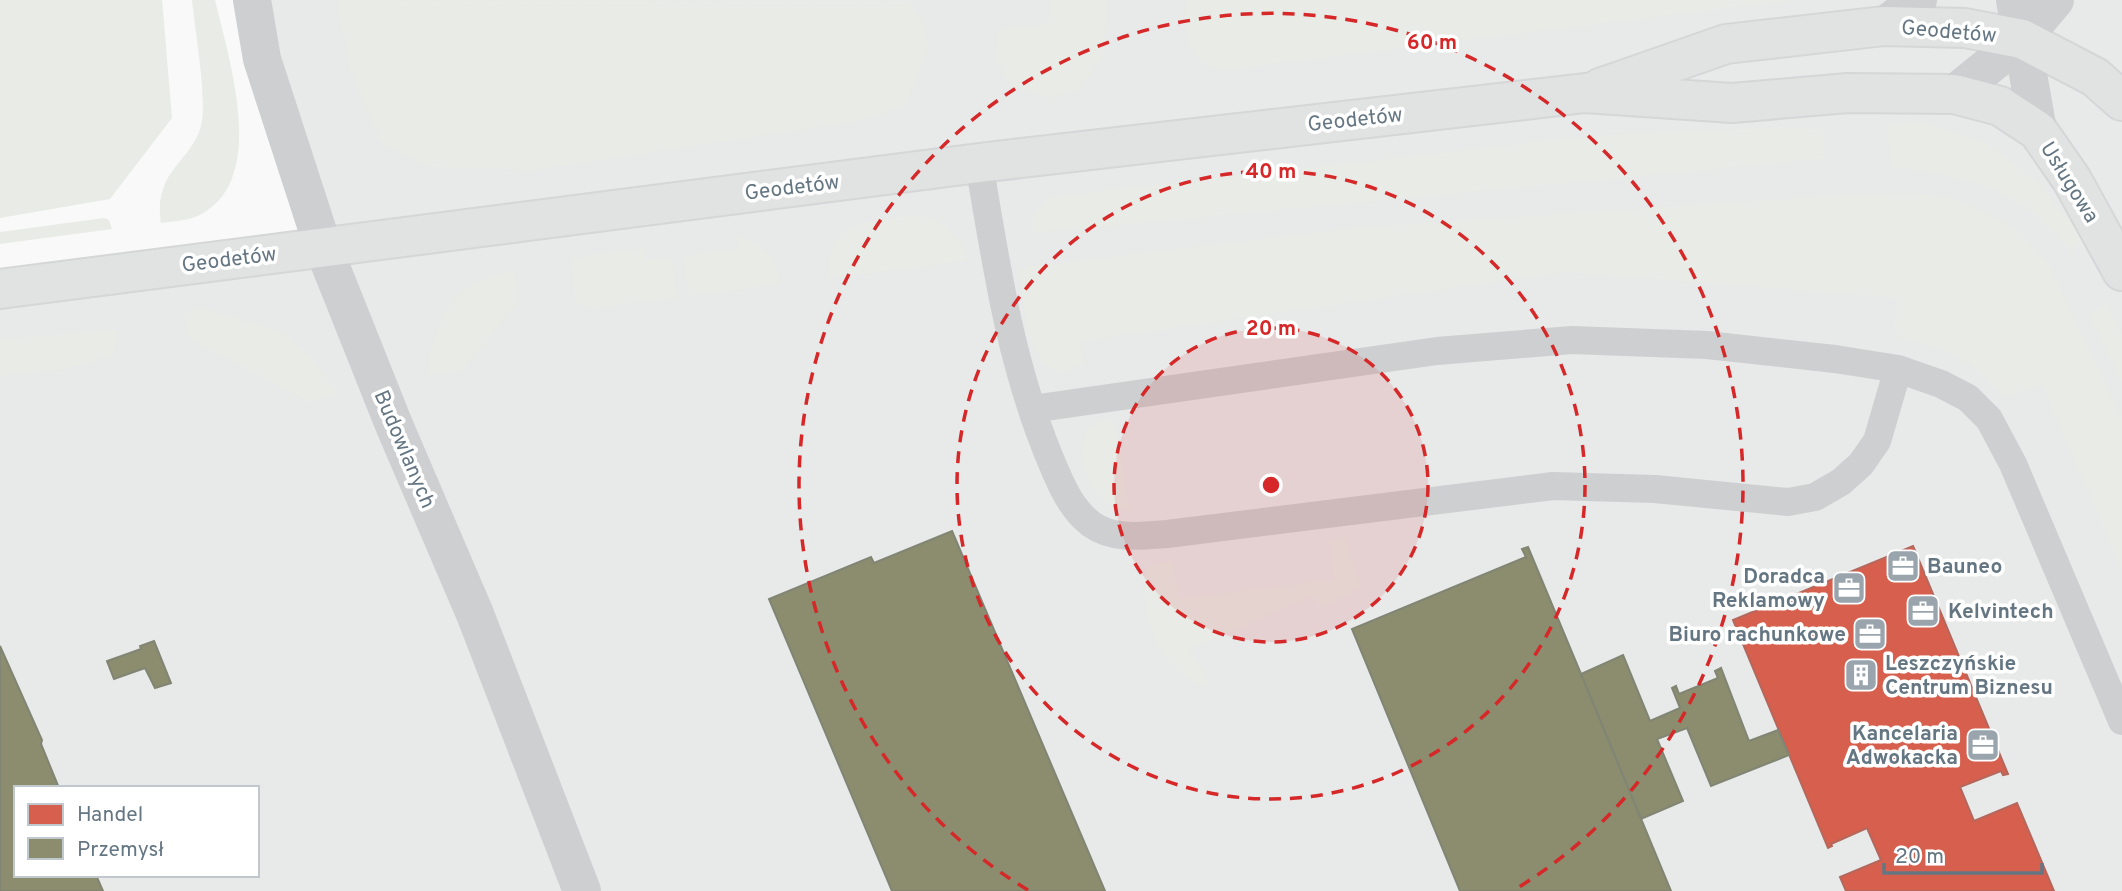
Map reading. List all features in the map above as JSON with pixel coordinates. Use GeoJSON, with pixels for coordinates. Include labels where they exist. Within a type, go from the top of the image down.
{"type":"FeatureCollection","features":[{"type":"Feature","properties":{"kind":"street","name":"Budowlanych"},"geometry":{"type":"LineString","coordinates":[[252,0],[262,59],[323,247],[394,425],[475,614],[582,891]]}},
{"type":"Feature","properties":{"kind":"street","name":"Geodetów"},"geometry":{"type":"LineString","coordinates":[[1884,26],[1918,0]]}},
{"type":"Feature","properties":{"kind":"street","name":"Usługowa"},"geometry":{"type":"LineString","coordinates":[[2015,0],[2038,131]]}},
{"type":"Feature","properties":{"kind":"street"},"geometry":{"type":"LineString","coordinates":[[1954,94],[2022,39],[2055,0]]}},
{"type":"Feature","properties":{"kind":"street","name":"Geodetów"},"geometry":{"type":"LineString","coordinates":[[1584,93],[1726,44],[1884,26],[1965,28],[2022,39],[2095,77],[2122,101]]}},
{"type":"Feature","properties":{"kind":"street","name":"Geodetów"},"geometry":{"type":"LineString","coordinates":[[0,289],[979,163],[1584,93],[1732,103],[1848,93],[1954,94]]}},
{"type":"Feature","properties":{"kind":"street","name":"Usługowa"},"geometry":{"type":"LineString","coordinates":[[1954,94],[2000,106],[2038,131],[2072,180],[2122,271]]}},
{"type":"Feature","properties":{"kind":"lane"},"geometry":{"type":"LineString","coordinates":[[979,163],[1009,338],[1032,409],[1064,490],[1091,524],[1110,535],[1139,537],[1553,486],[1655,489],[1788,502],[1815,497],[1840,482],[1861,464],[1877,441],[1898,369]]}},
{"type":"Feature","properties":{"kind":"lane"},"geometry":{"type":"LineString","coordinates":[[1032,409],[1437,351],[1572,340],[1707,345],[1898,369],[1931,379],[1959,393],[1989,419],[2013,464],[2122,721]]}},
{"type":"Feature","properties":{"kind":"shaded area"},"geometry":{"type":"Polygon","coordinates":[[[0,0],[162,0],[172,118],[110,199],[0,218],[0,0]]]}},
{"type":"Feature","properties":{"kind":"shaded area"},"geometry":{"type":"Polygon","coordinates":[[[192,0],[215,0],[234,82],[239,144],[234,172],[223,196],[198,216],[161,223],[160,204],[163,189],[192,145],[202,120],[201,78],[192,0]]]}},
{"type":"Feature","properties":{"kind":"shaded area"},"geometry":{"type":"Polygon","coordinates":[[[252,0],[2122,0],[2122,891],[0,891],[0,289],[323,247],[252,0]]]}},
{"type":"Feature","properties":{"kind":"shaded area"},"geometry":{"type":"Polygon","coordinates":[[[336,0],[908,1],[925,26],[928,49],[906,106],[858,121],[532,170],[427,167],[381,142],[351,72],[336,0]]]}},
{"type":"Feature","properties":{"kind":"shaded area"},"geometry":{"type":"Polygon","coordinates":[[[1050,0],[1107,0],[1103,59],[1078,89],[1051,98],[1011,86],[996,60],[997,29],[1048,24],[1050,0]]]}},
{"type":"Feature","properties":{"kind":"shaded area"},"geometry":{"type":"Polygon","coordinates":[[[1185,0],[1794,0],[1223,70],[1201,61],[1192,49],[1185,24],[1185,0]]]}},
{"type":"Feature","properties":{"kind":"shaded area"},"geometry":{"type":"Polygon","coordinates":[[[1925,123],[1989,144],[2038,183],[2083,238],[2072,252],[2034,213],[2002,194],[1948,176],[1892,167],[1886,124],[1925,123]]]}},
{"type":"Feature","properties":{"kind":"shaded area"},"geometry":{"type":"Polygon","coordinates":[[[1781,127],[1824,129],[1824,159],[1033,233],[1033,215],[1050,197],[1590,136],[1781,127]]]}},
{"type":"Feature","properties":{"kind":"shaded area"},"geometry":{"type":"Polygon","coordinates":[[[1916,193],[1957,200],[1998,219],[2023,235],[2047,262],[2122,419],[2122,570],[2042,384],[2007,396],[1969,364],[1951,354],[1900,338],[1894,329],[1897,298],[1565,272],[1081,341],[1083,364],[1062,373],[1043,364],[1027,332],[1019,268],[1362,227],[1860,194],[1916,193]]]}},
{"type":"Feature","properties":{"kind":"shaded area"},"geometry":{"type":"Polygon","coordinates":[[[912,215],[932,219],[948,228],[960,242],[967,261],[830,278],[830,259],[834,245],[842,235],[853,227],[866,223],[912,215]]]}},
{"type":"Feature","properties":{"kind":"shaded area"},"geometry":{"type":"Polygon","coordinates":[[[104,218],[109,220],[112,229],[0,244],[0,232],[104,218]]]}},
{"type":"Feature","properties":{"kind":"shaded area"},"geometry":{"type":"Polygon","coordinates":[[[736,236],[767,252],[776,266],[781,284],[688,296],[684,256],[738,249],[736,236]]]}},
{"type":"Feature","properties":{"kind":"shaded area"},"geometry":{"type":"Polygon","coordinates":[[[643,248],[645,260],[672,257],[676,298],[590,308],[578,304],[575,298],[572,258],[643,248]]]}},
{"type":"Feature","properties":{"kind":"shaded area"},"geometry":{"type":"Polygon","coordinates":[[[512,270],[521,298],[461,371],[428,374],[439,325],[460,293],[485,279],[512,270]]]}},
{"type":"Feature","properties":{"kind":"shaded area"},"geometry":{"type":"Polygon","coordinates":[[[2106,304],[2122,336],[2122,383],[2089,313],[2106,304]]]}},
{"type":"Feature","properties":{"kind":"shaded area"},"geometry":{"type":"Polygon","coordinates":[[[201,308],[283,332],[313,360],[339,394],[308,402],[189,338],[183,312],[201,308]]]}},
{"type":"Feature","properties":{"kind":"shaded area"},"geometry":{"type":"Polygon","coordinates":[[[117,330],[114,355],[70,368],[0,376],[0,339],[117,330]]]}},
{"type":"Feature","properties":{"kind":"shaded area"},"geometry":{"type":"Polygon","coordinates":[[[1109,418],[1116,429],[1129,509],[1115,507],[1104,500],[1088,480],[1084,467],[1084,440],[1088,427],[1109,418]]]}},
{"type":"Feature","properties":{"kind":"shaded area"},"geometry":{"type":"Polygon","coordinates":[[[1344,538],[1361,587],[1323,608],[1312,596],[1190,649],[1209,682],[1204,688],[1165,657],[1152,632],[1145,604],[1145,577],[1149,565],[1172,561],[1179,599],[1334,580],[1330,540],[1344,538]]]}},
{"type":"Feature","properties":{"kind":"building: Handel","name":"Leszczyńskie Centrum Biznesu"},"geometry":{"type":"Polygon","coordinates":[[[1913,546],[2008,774],[2003,775],[2001,771],[1960,787],[1974,821],[2017,803],[2054,891],[1846,891],[1840,877],[1881,860],[1867,828],[1831,844],[1828,848],[1733,620],[1913,546]]]}},
{"type":"Feature","properties":{"kind":"building: Przemysł"},"geometry":{"type":"Polygon","coordinates":[[[952,531],[1105,891],[892,891],[769,599],[871,557],[874,563],[952,531]]]}},
{"type":"Feature","properties":{"kind":"building: Przemysł"},"geometry":{"type":"Polygon","coordinates":[[[1528,547],[1671,891],[1460,891],[1352,629],[1526,557],[1522,549],[1528,547]]]}},
{"type":"Feature","properties":{"kind":"building: Przemysł"},"geometry":{"type":"Polygon","coordinates":[[[154,641],[171,683],[155,688],[145,668],[114,679],[107,661],[141,649],[140,646],[154,641]]]}},
{"type":"Feature","properties":{"kind":"building: Przemysł"},"geometry":{"type":"Polygon","coordinates":[[[0,646],[42,740],[41,744],[58,786],[14,786],[14,877],[97,877],[103,891],[0,891],[0,646]]]}},
{"type":"Feature","properties":{"kind":"building: Przemysł"},"geometry":{"type":"Polygon","coordinates":[[[1623,655],[1650,721],[1680,708],[1672,688],[1676,686],[1679,694],[1718,678],[1715,671],[1721,668],[1749,741],[1778,730],[1789,755],[1711,786],[1687,728],[1657,739],[1683,801],[1641,819],[1581,674],[1623,655]]]}},
{"type":"Feature","properties":{"kind":"place","name":"Bauneo"},"geometry":{"type":"Point","coordinates":[1903,566]}},
{"type":"Feature","properties":{"kind":"place","name":"Doradca Reklamowy"},"geometry":{"type":"Point","coordinates":[1849,588]}},
{"type":"Feature","properties":{"kind":"place","name":"Kelvintech"},"geometry":{"type":"Point","coordinates":[1923,611]}},
{"type":"Feature","properties":{"kind":"place","name":"Biuro rachunkowe"},"geometry":{"type":"Point","coordinates":[1870,634]}},
{"type":"Feature","properties":{"kind":"place","name":"Leszczyńskie Centrum Biznesu"},"geometry":{"type":"Point","coordinates":[1861,675]}},
{"type":"Feature","properties":{"kind":"place","name":"Kancelaria Adwokacka"},"geometry":{"type":"Point","coordinates":[1983,745]}}]}
